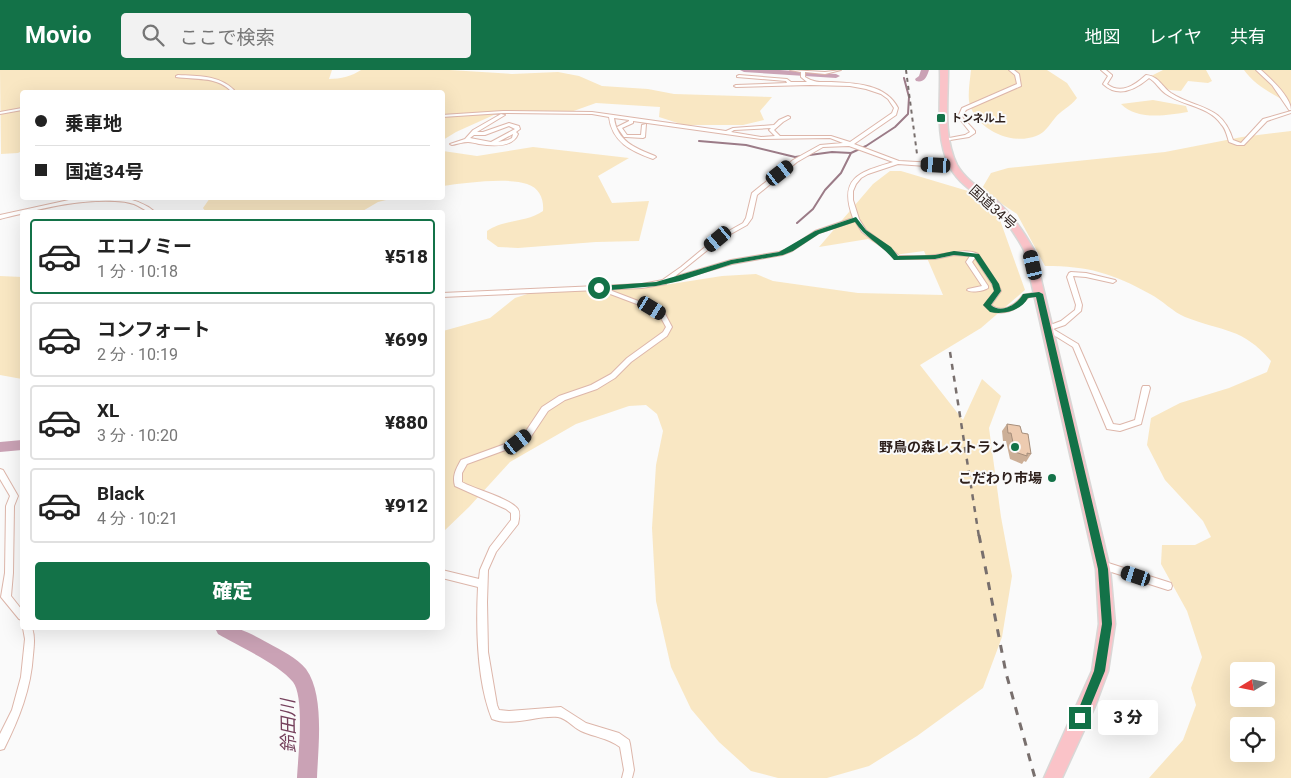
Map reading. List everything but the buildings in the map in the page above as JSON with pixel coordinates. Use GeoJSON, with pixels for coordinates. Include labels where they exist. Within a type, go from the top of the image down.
{"type":"FeatureCollection","features":[{"type":"Feature","properties":{"kind":"highway","name":"国道34号"},"geometry":{"type":"LineString","coordinates":[[944,70],[946,140],[953,166],[965,181],[992,202],[1019,230],[1029,250],[1102,565],[1107,624],[1100,671],[1089,700],[1052,778]]}},
{"type":"Feature","properties":{"kind":"street"},"geometry":{"type":"LineString","coordinates":[[792,70],[803,73],[825,73],[839,70]]}},
{"type":"Feature","properties":{"kind":"street"},"geometry":{"type":"LineString","coordinates":[[946,140],[967,136],[973,132],[960,117],[964,109],[1019,85],[1017,75],[1011,70]]}},
{"type":"Feature","properties":{"kind":"street"},"geometry":{"type":"LineString","coordinates":[[1103,70],[1110,76],[1105,84],[1117,90],[1127,90],[1148,76],[1153,78],[1170,95],[1206,109],[1214,115],[1228,128],[1231,141],[1237,144],[1242,144],[1265,120],[1291,110],[1274,84],[1258,70]]}},
{"type":"Feature","properties":{"kind":"street"},"geometry":{"type":"LineString","coordinates":[[803,73],[813,84]]}},
{"type":"Feature","properties":{"kind":"street"},"geometry":{"type":"LineString","coordinates":[[178,76],[219,80],[232,90]]}},
{"type":"Feature","properties":{"kind":"street"},"geometry":{"type":"LineString","coordinates":[[739,76],[787,80],[790,84]]}},
{"type":"Feature","properties":{"kind":"street"},"geometry":{"type":"LineString","coordinates":[[663,282],[718,239],[745,224],[749,218],[754,194],[795,161],[822,146],[851,144],[894,114],[896,108],[893,102],[880,92],[863,87],[813,84],[736,84]]}},
{"type":"Feature","properties":{"kind":"street"},"geometry":{"type":"LineString","coordinates":[[0,113],[20,109]]}},
{"type":"Feature","properties":{"kind":"street"},"geometry":{"type":"LineString","coordinates":[[469,140],[468,137],[494,118],[510,112]]}},
{"type":"Feature","properties":{"kind":"street"},"geometry":{"type":"LineString","coordinates":[[445,116],[510,112],[592,114],[761,138],[831,137],[898,162],[953,166]]}},
{"type":"Feature","properties":{"kind":"street"},"geometry":{"type":"LineString","coordinates":[[611,116],[615,134],[632,148],[654,157]]}},
{"type":"Feature","properties":{"kind":"street"},"geometry":{"type":"LineString","coordinates":[[727,133],[733,129],[774,126],[788,117]]}},
{"type":"Feature","properties":{"kind":"street"},"geometry":{"type":"LineString","coordinates":[[631,119],[631,122],[620,127],[626,136],[643,137],[644,125]]}},
{"type":"Feature","properties":{"kind":"street"},"geometry":{"type":"LineString","coordinates":[[452,144],[469,140],[497,144],[518,129],[509,124],[483,134],[473,133]]}},
{"type":"Feature","properties":{"kind":"street"},"geometry":{"type":"LineString","coordinates":[[774,126],[771,133],[779,138]]}},
{"type":"Feature","properties":{"kind":"street"},"geometry":{"type":"LineString","coordinates":[[898,162],[870,169],[856,179],[851,188],[850,200],[856,219],[864,231],[897,258],[935,257],[954,253],[974,254]]}},
{"type":"Feature","properties":{"kind":"street"},"geometry":{"type":"LineString","coordinates":[[33,210],[81,200]]}},
{"type":"Feature","properties":{"kind":"street"},"geometry":{"type":"LineString","coordinates":[[123,200],[146,207],[150,210]]}},
{"type":"Feature","properties":{"kind":"street"},"geometry":{"type":"LineString","coordinates":[[0,217],[20,213]]}},
{"type":"Feature","properties":{"kind":"street"},"geometry":{"type":"LineString","coordinates":[[445,295],[642,286],[678,279],[731,262],[780,254],[790,250],[817,232],[856,219]]}},
{"type":"Feature","properties":{"kind":"street"},"geometry":{"type":"LineString","coordinates":[[974,254],[996,284],[998,291],[987,305],[993,310],[1002,312],[1023,301],[1025,296],[1039,294]]}},
{"type":"Feature","properties":{"kind":"street"},"geometry":{"type":"LineString","coordinates":[[970,290],[985,288],[986,286],[969,262],[974,254]]}},
{"type":"Feature","properties":{"kind":"street"},"geometry":{"type":"LineString","coordinates":[[1047,329],[1063,323],[1078,311],[1070,277],[1072,274],[1086,274],[1113,281]]}},
{"type":"Feature","properties":{"kind":"street"},"geometry":{"type":"LineString","coordinates":[[599,288],[652,308],[662,314],[669,327],[661,337],[630,360],[613,376],[594,387],[562,398],[545,409],[527,436],[518,442],[464,462],[458,473],[458,484],[469,490],[506,503],[515,511],[515,521],[493,550],[484,570],[483,652],[492,705],[496,715],[509,716],[561,712],[583,727],[615,737],[625,744],[629,770],[627,778]]}},
{"type":"Feature","properties":{"kind":"street"},"geometry":{"type":"LineString","coordinates":[[1047,329],[1076,346],[1080,352],[1110,427],[1120,428],[1138,422],[1146,388]]}},
{"type":"Feature","properties":{"kind":"street"},"geometry":{"type":"LineString","coordinates":[[0,472],[14,496],[10,506],[9,573],[6,597],[20,614]]}},
{"type":"Feature","properties":{"kind":"street"},"geometry":{"type":"LineString","coordinates":[[1102,565],[1168,586]]}},
{"type":"Feature","properties":{"kind":"street"},"geometry":{"type":"LineString","coordinates":[[445,575],[484,584]]}},
{"type":"Feature","properties":{"kind":"street"},"geometry":{"type":"LineString","coordinates":[[0,745],[12,723],[25,689],[29,666],[30,633],[28,630]]}},
{"type":"Feature","properties":{"kind":"shaded area"},"geometry":{"type":"Polygon","coordinates":[[[0,70],[332,70],[329,79],[346,77],[361,70],[450,70],[512,74],[558,72],[579,76],[602,86],[648,89],[674,94],[772,97],[760,111],[764,120],[743,125],[684,125],[659,117],[660,107],[596,103],[568,113],[496,114],[445,139],[445,90],[20,90],[20,152],[1,154],[0,70]]]}},
{"type":"Feature","properties":{"kind":"shaded area"},"geometry":{"type":"Polygon","coordinates":[[[971,70],[1047,70],[1067,83],[1077,98],[1042,133],[1036,136],[1015,139],[986,127],[972,111],[969,101],[971,70]]]}},
{"type":"Feature","properties":{"kind":"shaded area"},"geometry":{"type":"Polygon","coordinates":[[[1163,70],[1206,70],[1212,81],[1208,83],[1188,81],[1181,91],[1170,90],[1155,83],[1151,76],[1163,70]]]}},
{"type":"Feature","properties":{"kind":"shaded area"},"geometry":{"type":"Polygon","coordinates":[[[1244,70],[1291,70],[1291,105],[1260,86],[1244,70]]]}},
{"type":"Feature","properties":{"kind":"shaded area"},"geometry":{"type":"Polygon","coordinates":[[[1153,100],[1186,106],[1188,112],[1153,116],[1144,115],[1135,113],[1121,104],[1153,100]]]}},
{"type":"Feature","properties":{"kind":"shaded area"},"geometry":{"type":"Polygon","coordinates":[[[1291,131],[1291,778],[1149,778],[1183,740],[1196,705],[1191,688],[1202,657],[1187,611],[1161,564],[1162,545],[1195,545],[1211,537],[1203,521],[1165,480],[1147,445],[1151,418],[1180,403],[1229,388],[1267,372],[1271,361],[1261,350],[1241,336],[1185,317],[1124,281],[1087,269],[1045,266],[1017,214],[981,190],[991,173],[1008,168],[1165,152],[1242,137],[1291,131]]]}},
{"type":"Feature","properties":{"kind":"shaded area"},"geometry":{"type":"Polygon","coordinates":[[[533,147],[629,158],[598,176],[612,203],[649,201],[639,241],[518,248],[498,247],[487,239],[487,231],[501,224],[536,215],[543,211],[543,203],[535,188],[519,182],[485,181],[445,186],[445,151],[477,156],[533,147]]]}},
{"type":"Feature","properties":{"kind":"shaded area"},"geometry":{"type":"Polygon","coordinates":[[[890,171],[901,171],[978,194],[1000,220],[1025,290],[981,328],[920,365],[963,420],[982,379],[1001,396],[989,428],[1001,517],[1012,576],[1002,637],[983,688],[917,736],[869,766],[827,778],[778,778],[751,771],[719,742],[691,709],[671,667],[656,601],[652,528],[656,465],[663,431],[657,414],[646,405],[629,406],[576,424],[510,462],[445,530],[445,330],[490,318],[515,298],[546,288],[658,286],[722,276],[756,274],[773,281],[858,293],[943,295],[924,251],[894,255],[868,239],[819,247],[873,184],[890,171]]]}},
{"type":"Feature","properties":{"kind":"shaded area"},"geometry":{"type":"Polygon","coordinates":[[[209,200],[386,200],[378,202],[364,210],[204,210],[203,208],[209,200]]]}},
{"type":"Feature","properties":{"kind":"shaded area"},"geometry":{"type":"Polygon","coordinates":[[[0,276],[20,277],[20,379],[0,375],[0,276]]]}},
{"type":"Feature","properties":{"kind":"waterway"},"geometry":{"type":"LineString","coordinates":[[744,70],[836,76]]}},
{"type":"Feature","properties":{"kind":"waterway"},"geometry":{"type":"LineString","coordinates":[[919,79],[923,77],[925,70]]}},
{"type":"Feature","properties":{"kind":"waterway"},"geometry":{"type":"LineString","coordinates":[[851,153],[866,146],[895,127],[908,114],[909,97],[904,78]]}},
{"type":"Feature","properties":{"kind":"waterway"},"geometry":{"type":"LineString","coordinates":[[699,141],[746,145],[795,157],[832,152],[851,153]]}},
{"type":"Feature","properties":{"kind":"waterway"},"geometry":{"type":"LineString","coordinates":[[797,223],[813,209],[825,190],[841,173],[851,153]]}},
{"type":"Feature","properties":{"kind":"waterway","name":"鈴田川"},"geometry":{"type":"LineString","coordinates":[[0,447],[20,445]]}},
{"type":"Feature","properties":{"kind":"waterway","name":"鈴田川"},"geometry":{"type":"LineString","coordinates":[[228,630],[284,663],[299,675],[304,683],[307,695],[309,724],[307,778]]}},
{"type":"Feature","properties":{"kind":"railway"},"geometry":{"type":"LineString","coordinates":[[906,70],[917,154]]}},
{"type":"Feature","properties":{"kind":"railway"},"geometry":{"type":"LineString","coordinates":[[950,352],[979,537]]}},
{"type":"Feature","properties":{"kind":"railway"},"geometry":{"type":"LineString","coordinates":[[979,535],[1006,673],[1035,778]]}},
{"type":"Feature","properties":{"kind":"place","name":"トンネル上"},"geometry":{"type":"Point","coordinates":[941,118]}},
{"type":"Feature","properties":{"kind":"place","name":"野鳥の森レストラン"},"geometry":{"type":"Point","coordinates":[1015,447]}},
{"type":"Feature","properties":{"kind":"place","name":"こだわり市場"},"geometry":{"type":"Point","coordinates":[1052,478]}},
{"type":"Feature","properties":{"kind":"route"},"geometry":{"type":"LineString","coordinates":[[599,288],[656,284],[731,262],[780,254],[790,250],[817,232],[856,219],[864,231],[888,249],[894,258],[935,257],[954,253],[976,255],[996,284],[998,291],[987,305],[988,308],[997,312],[1002,312],[1015,306],[1023,301],[1025,296],[1039,294],[1103,569],[1107,624],[1100,671],[1080,718]]}}]}
